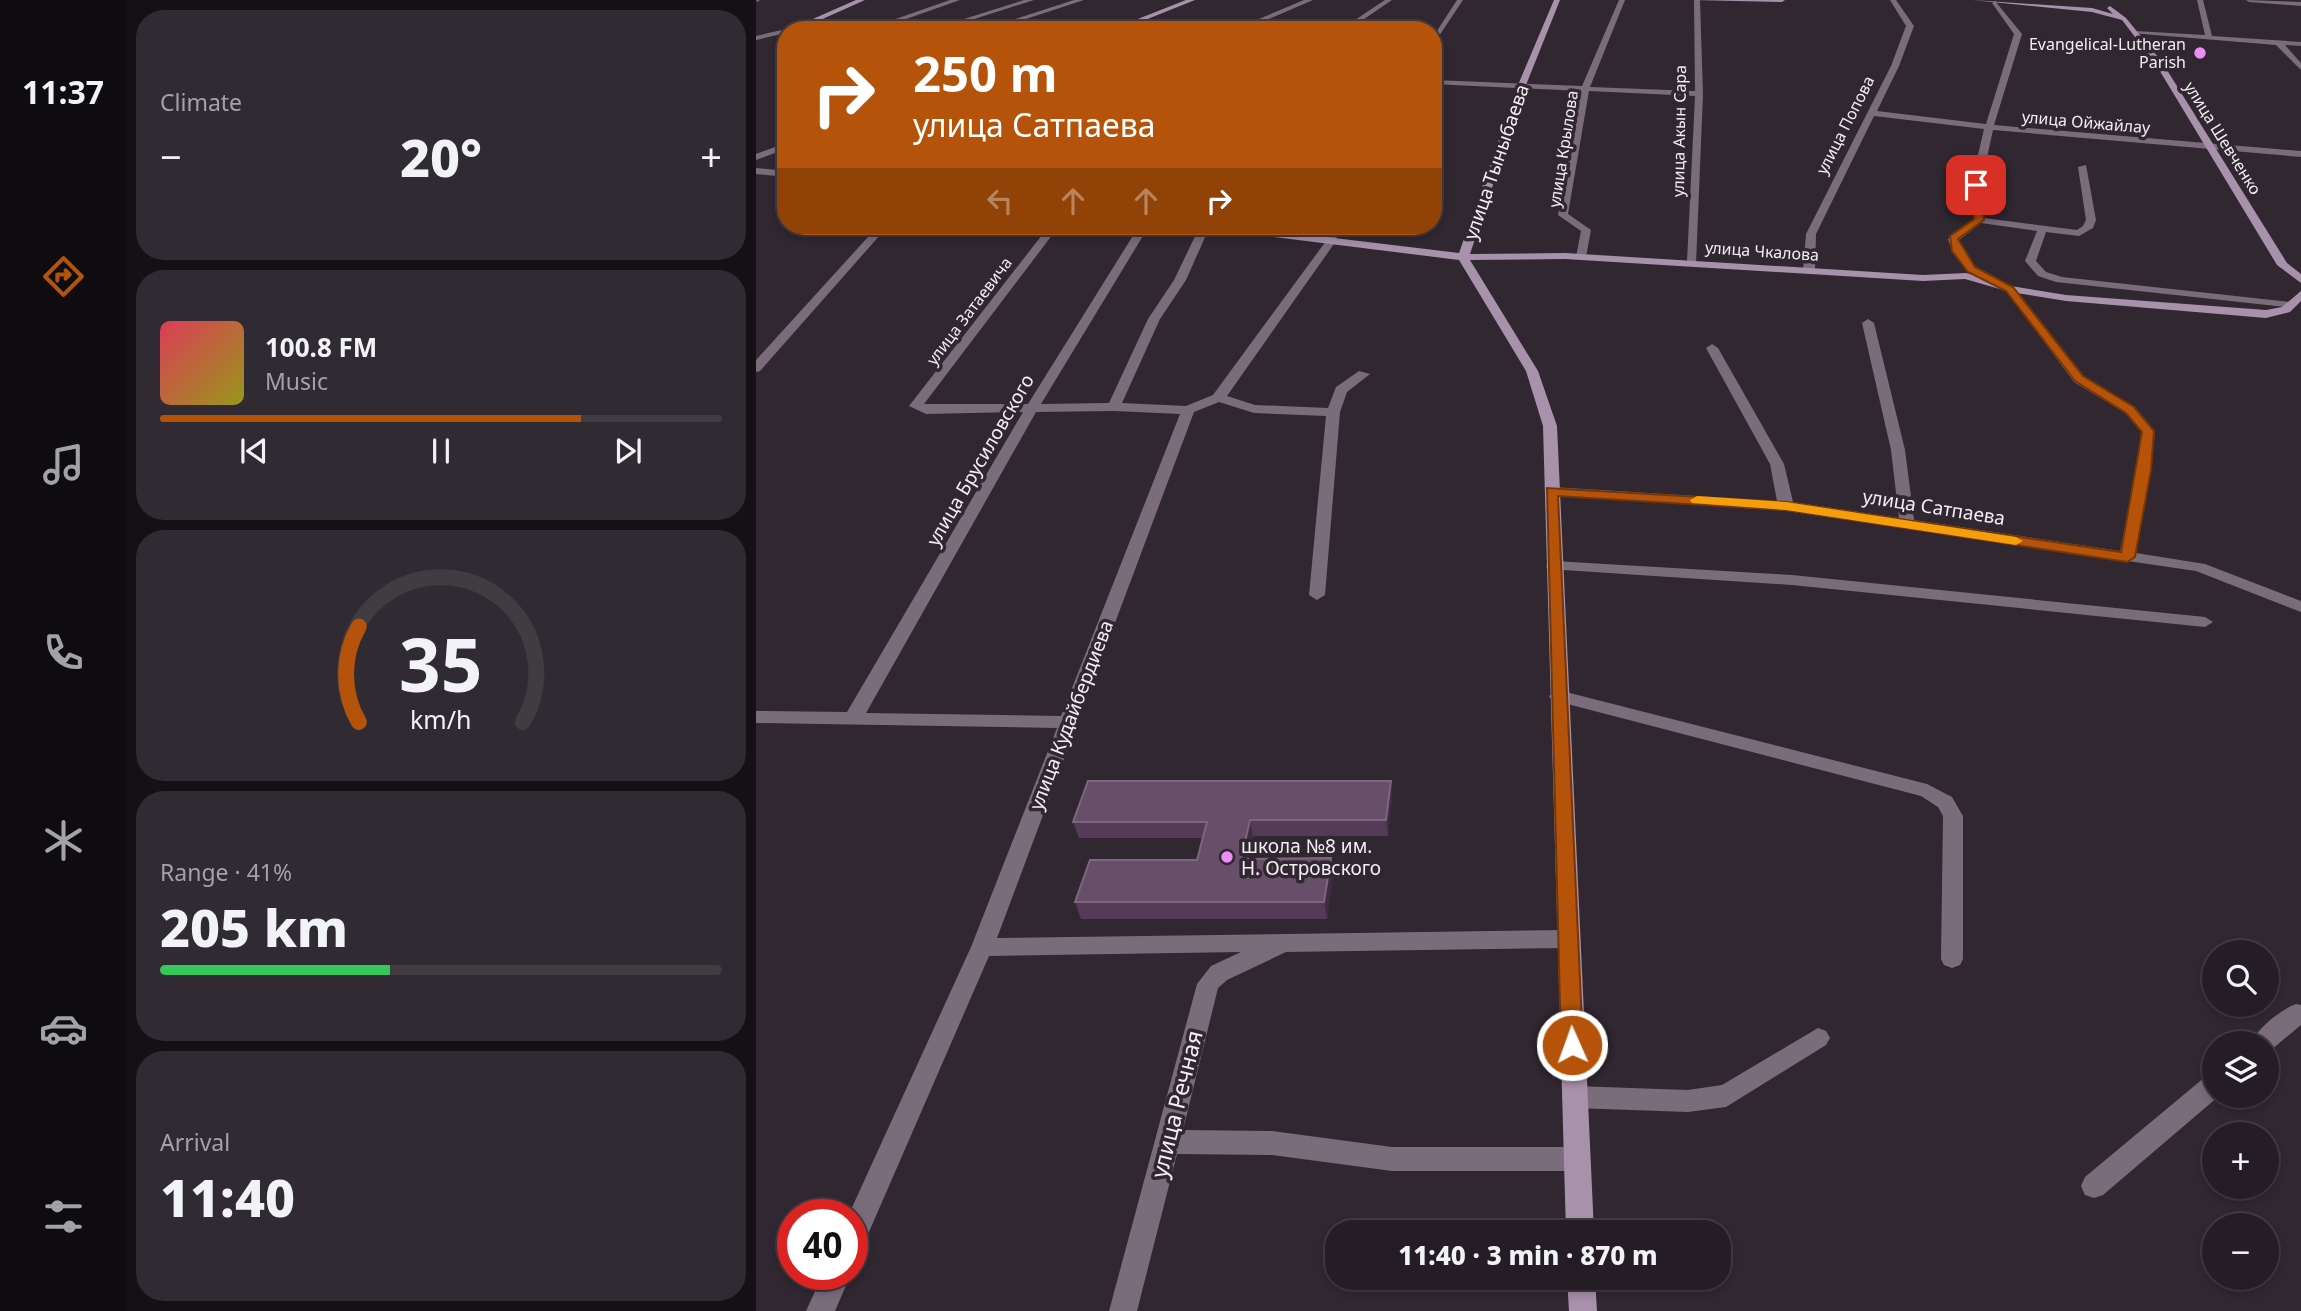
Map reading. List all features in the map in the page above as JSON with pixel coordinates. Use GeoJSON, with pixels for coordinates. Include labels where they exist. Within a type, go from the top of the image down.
{"type":"FeatureCollection","features":[{"type":"Feature","properties":{"kind":"street"},"geometry":{"type":"LineString","coordinates":[[815,21],[862,0]]}},
{"type":"Feature","properties":{"kind":"street"},"geometry":{"type":"LineString","coordinates":[[894,21],[957,0]]}},
{"type":"Feature","properties":{"kind":"street"},"geometry":{"type":"LineString","coordinates":[[962,21],[1031,0]]}},
{"type":"Feature","properties":{"kind":"street"},"geometry":{"type":"LineString","coordinates":[[1013,21],[1081,0]]}},
{"type":"Feature","properties":{"kind":"street"},"geometry":{"type":"LineString","coordinates":[[1137,21],[1192,0]]}},
{"type":"Feature","properties":{"kind":"street"},"geometry":{"type":"LineString","coordinates":[[1258,21],[1310,0]]}},
{"type":"Feature","properties":{"kind":"street"},"geometry":{"type":"LineString","coordinates":[[1357,21],[1389,0]]}},
{"type":"Feature","properties":{"kind":"street"},"geometry":{"type":"LineString","coordinates":[[1442,29],[1460,0]]}},
{"type":"Feature","properties":{"kind":"street","name":"улица Тыныбаева"},"geometry":{"type":"LineString","coordinates":[[1557,0],[1522,85],[1464,257],[1532,371],[1550,426],[1580,1220]]}},
{"type":"Feature","properties":{"kind":"street","name":"улица Крылова"},"geometry":{"type":"LineString","coordinates":[[1581,257],[1586,230],[1563,215],[1586,89],[1622,0]]}},
{"type":"Feature","properties":{"kind":"street"},"geometry":{"type":"LineString","coordinates":[[1697,0],[1782,0]]}},
{"type":"Feature","properties":{"kind":"street","name":"улица Акын Сара"},"geometry":{"type":"LineString","coordinates":[[1692,262],[1699,94],[1697,0]]}},
{"type":"Feature","properties":{"kind":"street","name":"улица Попова"},"geometry":{"type":"LineString","coordinates":[[1809,270],[1811,234],[1895,66],[1910,26],[1893,0]]}},
{"type":"Feature","properties":{"kind":"street"},"geometry":{"type":"LineString","coordinates":[[1975,0],[2055,9],[2110,8]]}},
{"type":"Feature","properties":{"kind":"street"},"geometry":{"type":"LineString","coordinates":[[2200,0],[2209,37]]}},
{"type":"Feature","properties":{"kind":"street"},"geometry":{"type":"LineString","coordinates":[[2249,0],[2301,4]]}},
{"type":"Feature","properties":{"kind":"street"},"geometry":{"type":"LineString","coordinates":[[1979,220],[1976,185],[1989,127],[2018,34],[1995,3]]}},
{"type":"Feature","properties":{"kind":"street"},"geometry":{"type":"LineString","coordinates":[[2055,9],[2080,3],[2110,8]]}},
{"type":"Feature","properties":{"kind":"street"},"geometry":{"type":"LineString","coordinates":[[2080,3],[2092,10],[2124,19]]}},
{"type":"Feature","properties":{"kind":"street","name":"улица Шевченко"},"geometry":{"type":"LineString","coordinates":[[2110,8],[2124,19],[2158,62],[2296,277]]}},
{"type":"Feature","properties":{"kind":"street"},"geometry":{"type":"LineString","coordinates":[[756,38],[777,33]]}},
{"type":"Feature","properties":{"kind":"street"},"geometry":{"type":"LineString","coordinates":[[2135,33],[2301,44]]}},
{"type":"Feature","properties":{"kind":"street"},"geometry":{"type":"LineString","coordinates":[[2280,43],[2301,68]]}},
{"type":"Feature","properties":{"kind":"street"},"geometry":{"type":"LineString","coordinates":[[1442,82],[1699,94]]}},
{"type":"Feature","properties":{"kind":"street","name":"улица Ойжайлау"},"geometry":{"type":"LineString","coordinates":[[1870,113],[1989,127],[2301,154]]}},
{"type":"Feature","properties":{"kind":"street"},"geometry":{"type":"LineString","coordinates":[[756,157],[777,149]]}},
{"type":"Feature","properties":{"kind":"street"},"geometry":{"type":"LineString","coordinates":[[2083,167],[2091,220],[2088,228],[2079,233],[1979,220],[1953,239],[1957,251],[1972,270],[2010,289],[2079,379],[2130,410],[2148,431],[2144,470],[2127,557]]}},
{"type":"Feature","properties":{"kind":"street"},"geometry":{"type":"LineString","coordinates":[[756,171],[777,173]]}},
{"type":"Feature","properties":{"kind":"street"},"geometry":{"type":"LineString","coordinates":[[2042,230],[2029,261],[2042,274],[2060,280],[2298,299]]}},
{"type":"Feature","properties":{"kind":"street"},"geometry":{"type":"LineString","coordinates":[[756,368],[875,235]]}},
{"type":"Feature","properties":{"kind":"street","name":"улица Затаевича"},"geometry":{"type":"LineString","coordinates":[[1032,408],[926,410],[916,406],[1047,235]]}},
{"type":"Feature","properties":{"kind":"street","name":"улица Брусиловского"},"geometry":{"type":"LineString","coordinates":[[855,717],[1032,408],[1138,235]]}},
{"type":"Feature","properties":{"kind":"street"},"geometry":{"type":"LineString","coordinates":[[1114,407],[1154,319],[1180,280],[1201,235]]}},
{"type":"Feature","properties":{"kind":"street"},"geometry":{"type":"LineString","coordinates":[[1032,408],[1188,410],[1218,398],[1331,235]]}},
{"type":"Feature","properties":{"kind":"street","name":"улица Чкалова"},"geometry":{"type":"LineString","coordinates":[[1343,235],[1464,257],[1581,257],[1923,278],[1966,276],[2010,289],[2066,298],[2266,314],[2286,310],[2298,299]]}},
{"type":"Feature","properties":{"kind":"street"},"geometry":{"type":"LineString","coordinates":[[1868,323],[1898,450],[1907,525]]}},
{"type":"Feature","properties":{"kind":"street"},"geometry":{"type":"LineString","coordinates":[[1712,348],[1777,464],[1786,506]]}},
{"type":"Feature","properties":{"kind":"street"},"geometry":{"type":"LineString","coordinates":[[1317,594],[1333,412],[1341,390],[1364,374]]}},
{"type":"Feature","properties":{"kind":"street"},"geometry":{"type":"LineString","coordinates":[[1218,398],[1254,408],[1333,412]]}},
{"type":"Feature","properties":{"kind":"street","name":"улица Кудайбердиева"},"geometry":{"type":"LineString","coordinates":[[868,1203],[982,947],[1188,410]]}},
{"type":"Feature","properties":{"kind":"street","name":"улица Сатпаева"},"geometry":{"type":"LineString","coordinates":[[1552,491],[1786,506],[2199,567],[2301,607]]}},
{"type":"Feature","properties":{"kind":"street"},"geometry":{"type":"LineString","coordinates":[[1554,566],[1792,580],[2204,622]]}},
{"type":"Feature","properties":{"kind":"street"},"geometry":{"type":"LineString","coordinates":[[1558,696],[1927,791],[1945,802],[1952,816],[1952,958]]}},
{"type":"Feature","properties":{"kind":"street"},"geometry":{"type":"LineString","coordinates":[[756,717],[1068,723]]}},
{"type":"Feature","properties":{"kind":"street"},"geometry":{"type":"LineString","coordinates":[[982,947],[1568,939]]}},
{"type":"Feature","properties":{"kind":"street","name":"улица Речная"},"geometry":{"type":"LineString","coordinates":[[1123,1311],[1208,984],[1219,973],[1285,942]]}},
{"type":"Feature","properties":{"kind":"street"},"geometry":{"type":"LineString","coordinates":[[2277,1031],[2296,1014],[2301,1015]]}},
{"type":"Feature","properties":{"kind":"street"},"geometry":{"type":"LineString","coordinates":[[1574,1097],[1688,1101],[1726,1096],[1818,1038]]}},
{"type":"Feature","properties":{"kind":"street"},"geometry":{"type":"LineString","coordinates":[[2094,1186],[2202,1095]]}},
{"type":"Feature","properties":{"kind":"street"},"geometry":{"type":"LineString","coordinates":[[1166,1142],[1272,1143],[1392,1159],[1577,1159]]}},
{"type":"Feature","properties":{"kind":"street"},"geometry":{"type":"LineString","coordinates":[[820,1311],[830,1290]]}},
{"type":"Feature","properties":{"kind":"street"},"geometry":{"type":"LineString","coordinates":[[1582,1290],[1583,1311]]}},
{"type":"Feature","properties":{"kind":"building","name":"школа №8 им. Н. Островского"},"geometry":{"type":"Polygon","coordinates":[[[1088,781],[1391,781],[1386,820],[1250,820],[1241,859],[1331,858],[1324,902],[1075,902],[1090,860],[1197,860],[1207,822],[1073,822],[1088,781]]]}},
{"type":"Feature","properties":{"kind":"slow traffic"},"geometry":{"type":"LineString","coordinates":[[1697,500],[1786,506],[2016,541]]}},
{"type":"Feature","properties":{"kind":"place","name":"Evangelical-Lutheran Parish"},"geometry":{"type":"Point","coordinates":[2200,53]}},
{"type":"Feature","properties":{"kind":"place","name":"школа №8 им. Н. Островского"},"geometry":{"type":"Point","coordinates":[1227,857]}},
{"type":"Feature","properties":{"kind":"route"},"geometry":{"type":"LineString","coordinates":[[1572,1045],[1552,491],[1786,506],[2127,557],[2144,470],[2148,431],[2130,410],[2079,379],[2010,289],[1972,270],[1957,251],[1953,239],[1979,220],[1976,185]]}}]}
